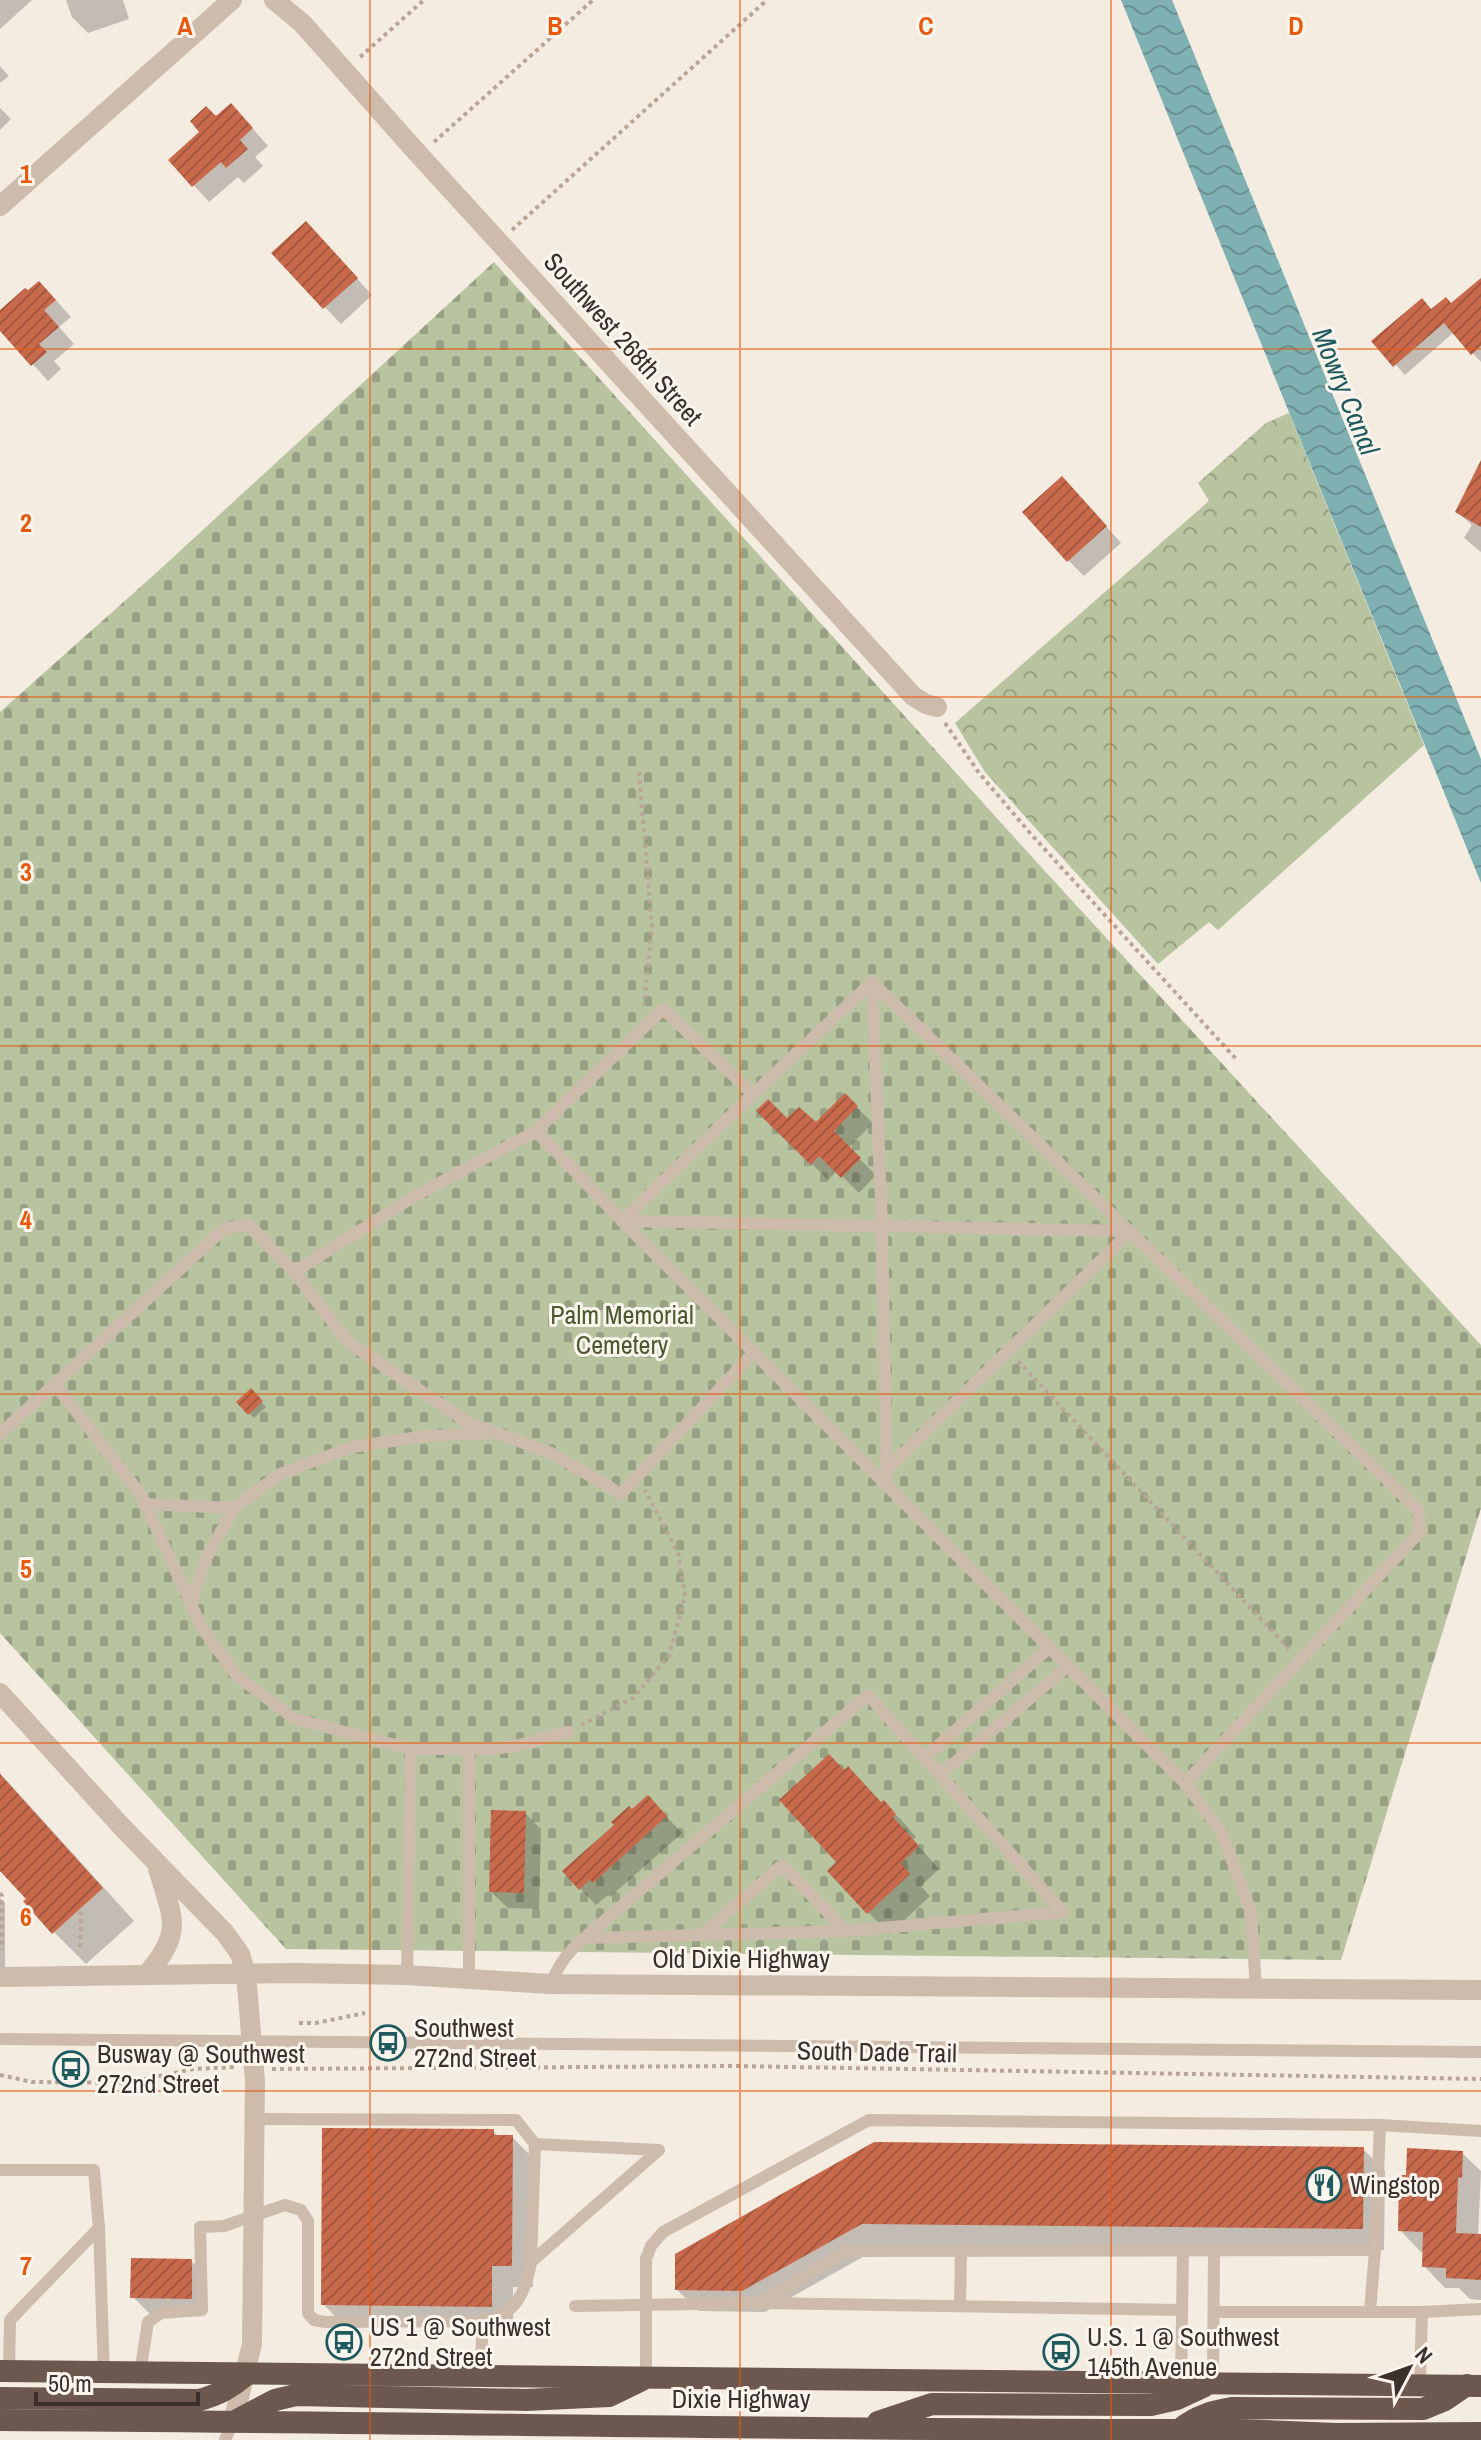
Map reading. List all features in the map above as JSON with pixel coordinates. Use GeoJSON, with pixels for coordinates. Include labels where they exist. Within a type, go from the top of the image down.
{"type":"FeatureCollection","features":[{"type":"Feature","properties":{"kind":"highway","name":"Dixie Highway"},"geometry":{"type":"LineString","coordinates":[[5,2372],[1474,2386]]}},
{"type":"Feature","properties":{"kind":"highway"},"geometry":{"type":"LineString","coordinates":[[0,2398],[199,2400],[233,2386],[246,2375]]}},
{"type":"Feature","properties":{"kind":"highway"},"geometry":{"type":"LineString","coordinates":[[232,2434],[275,2400],[296,2395],[526,2400],[609,2396],[646,2378]]}},
{"type":"Feature","properties":{"kind":"highway"},"geometry":{"type":"LineString","coordinates":[[861,2428],[932,2404],[1151,2405],[1177,2399],[1213,2383]]}},
{"type":"Feature","properties":{"kind":"highway"},"geometry":{"type":"LineString","coordinates":[[1175,2435],[1193,2419],[1212,2411],[1233,2408],[1423,2409],[1474,2386]]}},
{"type":"Feature","properties":{"kind":"highway","name":"Dixie Highway"},"geometry":{"type":"LineString","coordinates":[[0,2420],[232,2434],[861,2428],[1092,2435],[1481,2433]]}},
{"type":"Feature","properties":{"kind":"street"},"geometry":{"type":"LineString","coordinates":[[0,206],[232,0]]}},
{"type":"Feature","properties":{"kind":"street","name":"Southwest 268th Street"},"geometry":{"type":"LineString","coordinates":[[274,0],[302,23],[913,696],[937,707]]}},
{"type":"Feature","properties":{"kind":"street"},"geometry":{"type":"LineString","coordinates":[[0,1693],[225,1933],[240,1954],[246,1974],[255,2081],[252,2344],[232,2434]]}},
{"type":"Feature","properties":{"kind":"street"},"geometry":{"type":"LineString","coordinates":[[146,1975],[167,1948],[174,1928],[157,1863]]}},
{"type":"Feature","properties":{"kind":"street","name":"Old Dixie Highway"},"geometry":{"type":"LineString","coordinates":[[0,1977],[407,1975],[550,1984],[1481,1990]]}},
{"type":"Feature","properties":{"kind":"lane"},"geometry":{"type":"LineString","coordinates":[[622,1221],[872,982]]}},
{"type":"Feature","properties":{"kind":"lane"},"geometry":{"type":"LineString","coordinates":[[872,982],[882,1226],[884,1478]]}},
{"type":"Feature","properties":{"kind":"lane"},"geometry":{"type":"LineString","coordinates":[[872,982],[1418,1510],[1420,1532],[1185,1783]]}},
{"type":"Feature","properties":{"kind":"lane"},"geometry":{"type":"LineString","coordinates":[[294,1272],[415,1196],[536,1131],[663,1009],[753,1094]]}},
{"type":"Feature","properties":{"kind":"lane"},"geometry":{"type":"LineString","coordinates":[[536,1131],[622,1221],[884,1478],[1185,1783],[1222,1833],[1251,1912],[1256,1989]]}},
{"type":"Feature","properties":{"kind":"lane"},"geometry":{"type":"LineString","coordinates":[[622,1221],[1131,1231]]}},
{"type":"Feature","properties":{"kind":"lane"},"geometry":{"type":"LineString","coordinates":[[0,1434],[225,1228],[249,1225],[294,1272],[348,1342],[467,1422],[551,1453],[621,1494],[754,1352]]}},
{"type":"Feature","properties":{"kind":"lane"},"geometry":{"type":"LineString","coordinates":[[884,1478],[1131,1231]]}},
{"type":"Feature","properties":{"kind":"lane"},"geometry":{"type":"LineString","coordinates":[[54,1383],[141,1495],[202,1628],[237,1676],[295,1719],[411,1749],[469,1750],[515,1746],[568,1732]]}},
{"type":"Feature","properties":{"kind":"lane"},"geometry":{"type":"LineString","coordinates":[[191,1604],[205,1560],[234,1508],[280,1474],[352,1447],[426,1436],[496,1433]]}},
{"type":"Feature","properties":{"kind":"lane"},"geometry":{"type":"LineString","coordinates":[[145,1504],[234,1508]]}},
{"type":"Feature","properties":{"kind":"lane"},"geometry":{"type":"LineString","coordinates":[[924,1758],[1050,1647]]}},
{"type":"Feature","properties":{"kind":"lane"},"geometry":{"type":"LineString","coordinates":[[940,1775],[1068,1666]]}},
{"type":"Feature","properties":{"kind":"lane"},"geometry":{"type":"LineString","coordinates":[[550,1984],[563,1957],[584,1938],[868,1695],[1063,1912],[846,1931],[584,1938]]}},
{"type":"Feature","properties":{"kind":"lane"},"geometry":{"type":"LineString","coordinates":[[407,1975],[411,1749]]}},
{"type":"Feature","properties":{"kind":"lane"},"geometry":{"type":"LineString","coordinates":[[469,1750],[469,1980]]}},
{"type":"Feature","properties":{"kind":"lane"},"geometry":{"type":"LineString","coordinates":[[702,1935],[782,1865],[846,1931]]}},
{"type":"Feature","properties":{"kind":"lane"},"geometry":{"type":"LineString","coordinates":[[0,2039],[1481,2052]]}},
{"type":"Feature","properties":{"kind":"lane"},"geometry":{"type":"LineString","coordinates":[[140,2373],[148,2322],[161,2313],[202,2310],[200,2227],[224,2226],[285,2205],[297,2207],[305,2213],[308,2221],[307,2310],[314,2320],[483,2321],[499,2318],[514,2306],[526,2288],[531,2262],[535,2144],[516,2120],[254,2119]]}},
{"type":"Feature","properties":{"kind":"lane"},"geometry":{"type":"LineString","coordinates":[[646,2378],[646,2259],[651,2246],[663,2232],[869,2120],[1380,2125],[1481,2131]]}},
{"type":"Feature","properties":{"kind":"lane"},"geometry":{"type":"LineString","coordinates":[[1370,2311],[1380,2125]]}},
{"type":"Feature","properties":{"kind":"lane"},"geometry":{"type":"LineString","coordinates":[[531,2262],[659,2150],[535,2144]]}},
{"type":"Feature","properties":{"kind":"lane"},"geometry":{"type":"LineString","coordinates":[[0,2170],[94,2170],[104,2373]]}},
{"type":"Feature","properties":{"kind":"lane"},"geometry":{"type":"LineString","coordinates":[[5,2372],[10,2320],[99,2228]]}},
{"type":"Feature","properties":{"kind":"lane"},"geometry":{"type":"LineString","coordinates":[[960,2306],[961,2250]]}},
{"type":"Feature","properties":{"kind":"lane"},"geometry":{"type":"LineString","coordinates":[[1181,2382],[1183,2250]]}},
{"type":"Feature","properties":{"kind":"lane"},"geometry":{"type":"LineString","coordinates":[[1213,2383],[1214,2250]]}},
{"type":"Feature","properties":{"kind":"lane"},"geometry":{"type":"LineString","coordinates":[[760,2303],[846,2251],[1375,2250]]}},
{"type":"Feature","properties":{"kind":"lane"},"geometry":{"type":"LineString","coordinates":[[575,2306],[760,2303],[1182,2310]]}},
{"type":"Feature","properties":{"kind":"lane"},"geometry":{"type":"LineString","coordinates":[[1215,2312],[1481,2309]]}},
{"type":"Feature","properties":{"kind":"lane"},"geometry":{"type":"LineString","coordinates":[[1420,2385],[1422,2312]]}},
{"type":"Feature","properties":{"kind":"lane"},"geometry":{"type":"LineString","coordinates":[[480,2376],[483,2321]]}},
{"type":"Feature","properties":{"kind":"path"},"geometry":{"type":"LineString","coordinates":[[344,70],[424,0]]}},
{"type":"Feature","properties":{"kind":"path"},"geometry":{"type":"LineString","coordinates":[[419,155],[593,0]]}},
{"type":"Feature","properties":{"kind":"path"},"geometry":{"type":"LineString","coordinates":[[498,242],[767,0]]}},
{"type":"Feature","properties":{"kind":"path"},"geometry":{"type":"LineString","coordinates":[[937,707],[950,732],[979,773],[1237,1060]]}},
{"type":"Feature","properties":{"kind":"path"},"geometry":{"type":"LineString","coordinates":[[639,772],[652,927],[642,1029]]}},
{"type":"Feature","properties":{"kind":"path"},"geometry":{"type":"LineString","coordinates":[[1009,1351],[1300,1661]]}},
{"type":"Feature","properties":{"kind":"path"},"geometry":{"type":"LineString","coordinates":[[568,1732],[633,1698],[669,1656],[685,1595],[678,1553],[638,1476]]}},
{"type":"Feature","properties":{"kind":"path"},"geometry":{"type":"LineString","coordinates":[[0,1893],[2,1950]]}},
{"type":"Feature","properties":{"kind":"path"},"geometry":{"type":"LineString","coordinates":[[79,1912],[80,1949]]}},
{"type":"Feature","properties":{"kind":"path"},"geometry":{"type":"LineString","coordinates":[[292,2023],[316,2023],[365,2013]]}},
{"type":"Feature","properties":{"kind":"path","name":"South Dade Trail"},"geometry":{"type":"LineString","coordinates":[[272,2069],[733,2066],[1481,2079]]}},
{"type":"Feature","properties":{"kind":"path"},"geometry":{"type":"LineString","coordinates":[[0,2075],[32,2082],[127,2083],[193,2069],[237,2067]]}},
{"type":"Feature","properties":{"kind":"green space","name":"Palm Memorial Cemetery"},"geometry":{"type":"Polygon","coordinates":[[[494,262],[1042,868],[1481,1345],[1481,1508],[1341,1960],[286,1949],[0,1633],[0,712],[494,262]]]}},
{"type":"Feature","properties":{"kind":"green space"},"geometry":{"type":"Polygon","coordinates":[[[1289,413],[1424,745],[1218,930],[1209,922],[1158,964],[985,772],[955,723],[1209,501],[1198,483],[1266,423],[1289,413]]]}},
{"type":"Feature","properties":{"kind":"water"},"geometry":{"type":"Polygon","coordinates":[[[1121,0],[1172,0],[1481,759],[1481,883],[1121,0]]]}},
{"type":"Feature","properties":{"kind":"building"},"geometry":{"type":"Polygon","coordinates":[[[231,103],[253,128],[240,140],[248,149],[226,168],[221,162],[192,187],[168,160],[199,132],[190,121],[206,106],[216,116],[231,103]]]}},
{"type":"Feature","properties":{"kind":"building"},"geometry":{"type":"Polygon","coordinates":[[[306,221],[358,278],[323,309],[271,253],[306,221]]]}},
{"type":"Feature","properties":{"kind":"building"},"geometry":{"type":"Polygon","coordinates":[[[1481,278],[1481,346],[1471,355],[1444,323],[1393,367],[1371,341],[1422,298],[1431,309],[1446,297],[1451,303],[1481,278]]]}},
{"type":"Feature","properties":{"kind":"building"},"geometry":{"type":"Polygon","coordinates":[[[39,281],[56,300],[44,310],[59,327],[39,344],[47,352],[31,366],[0,331],[0,310],[25,288],[28,290],[39,281]]]}},
{"type":"Feature","properties":{"kind":"building"},"geometry":{"type":"Polygon","coordinates":[[[1481,460],[1481,527],[1455,512],[1481,460]]]}},
{"type":"Feature","properties":{"kind":"building"},"geometry":{"type":"Polygon","coordinates":[[[1062,476],[1107,526],[1067,562],[1022,512],[1062,476]]]}},
{"type":"Feature","properties":{"kind":"building"},"geometry":{"type":"Polygon","coordinates":[[[845,1093],[858,1106],[834,1131],[861,1158],[841,1178],[819,1156],[811,1165],[756,1111],[768,1099],[787,1118],[799,1107],[816,1122],[845,1093]]]}},
{"type":"Feature","properties":{"kind":"building"},"geometry":{"type":"Polygon","coordinates":[[[251,1388],[263,1401],[248,1415],[236,1402],[251,1388]]]}},
{"type":"Feature","properties":{"kind":"building"},"geometry":{"type":"Polygon","coordinates":[[[829,1754],[844,1770],[848,1766],[881,1802],[884,1800],[896,1814],[893,1817],[919,1846],[901,1863],[910,1874],[867,1914],[827,1871],[836,1862],[779,1800],[829,1754]]]}},
{"type":"Feature","properties":{"kind":"building"},"geometry":{"type":"Polygon","coordinates":[[[0,1774],[103,1888],[52,1934],[0,1871],[0,1774]]]}},
{"type":"Feature","properties":{"kind":"building"},"geometry":{"type":"Polygon","coordinates":[[[648,1795],[667,1816],[593,1883],[590,1880],[579,1890],[562,1871],[614,1825],[611,1822],[629,1806],[632,1809],[648,1795]]]}},
{"type":"Feature","properties":{"kind":"building"},"geometry":{"type":"Polygon","coordinates":[[[491,1810],[526,1811],[524,1893],[489,1892],[491,1810]]]}},
{"type":"Feature","properties":{"kind":"building"},"geometry":{"type":"Polygon","coordinates":[[[322,2128],[494,2129],[494,2135],[513,2135],[512,2266],[492,2266],[492,2307],[321,2305],[322,2128]]]}},
{"type":"Feature","properties":{"kind":"building"},"geometry":{"type":"Polygon","coordinates":[[[874,2142],[1364,2147],[1363,2229],[862,2224],[742,2291],[675,2290],[675,2254],[874,2142]]]}},
{"type":"Feature","properties":{"kind":"building"},"geometry":{"type":"Polygon","coordinates":[[[1407,2148],[1463,2151],[1462,2178],[1458,2177],[1456,2233],[1481,2234],[1481,2280],[1446,2278],[1446,2268],[1422,2267],[1423,2232],[1398,2231],[1399,2175],[1406,2175],[1407,2148]]]}},
{"type":"Feature","properties":{"kind":"building"},"geometry":{"type":"Polygon","coordinates":[[[131,2258],[192,2259],[192,2299],[130,2298],[131,2258]]]}},
{"type":"Feature","properties":{"kind":"place","name":"Southwest 272nd Street"},"geometry":{"type":"Point","coordinates":[388,2043]}},
{"type":"Feature","properties":{"kind":"place","name":"Busway @ Southwest 272nd Street"},"geometry":{"type":"Point","coordinates":[71,2069]}},
{"type":"Feature","properties":{"kind":"place","name":"Wingstop"},"geometry":{"type":"Point","coordinates":[1324,2185]}},
{"type":"Feature","properties":{"kind":"place","name":"US 1 @ Southwest 272nd Street"},"geometry":{"type":"Point","coordinates":[344,2342]}},
{"type":"Feature","properties":{"kind":"place","name":"U.S. 1 @ Southwest 145th Avenue"},"geometry":{"type":"Point","coordinates":[1061,2352]}},
{"type":"Feature","properties":{"kind":"water label","name":"Mowry Canal"},"geometry":{"type":"Point","coordinates":[1346,391]}}]}
